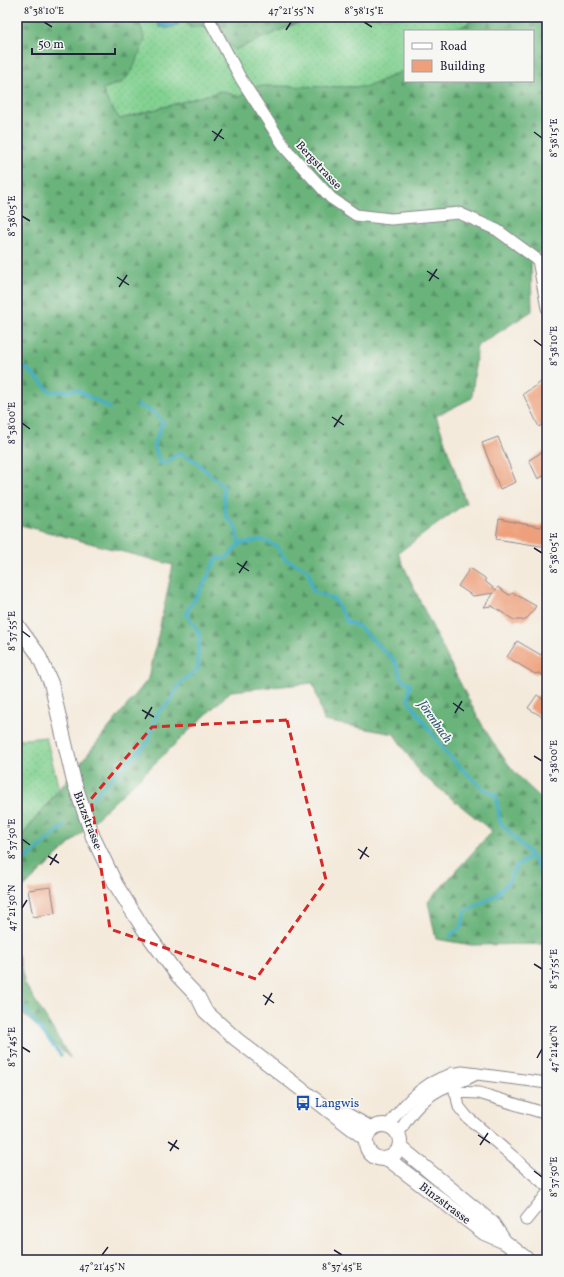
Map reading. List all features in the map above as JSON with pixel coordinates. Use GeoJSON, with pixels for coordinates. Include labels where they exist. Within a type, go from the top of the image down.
{"type":"FeatureCollection","features":[{"type":"Feature","properties":{"kind":"main road","name":"Binzstrasse"},"geometry":{"type":"LineString","coordinates":[[17,625],[38,654],[51,683],[74,782],[105,863],[130,908],[158,950],[178,976],[198,997],[210,1003],[243,1033],[345,1113],[369,1134]]}},
{"type":"Feature","properties":{"kind":"main road"},"geometry":{"type":"LineString","coordinates":[[377,1126],[395,1136],[393,1156],[388,1159],[382,1160],[371,1155],[368,1151],[369,1134],[377,1126]]}},
{"type":"Feature","properties":{"kind":"main road","name":"Binzstrasse"},"geometry":{"type":"LineString","coordinates":[[395,1136],[492,1223],[505,1242]]}},
{"type":"Feature","properties":{"kind":"main road","name":"Binzstrasse"},"geometry":{"type":"LineString","coordinates":[[388,1159],[484,1233],[505,1242],[528,1260]]}},
{"type":"Feature","properties":{"kind":"street","name":"Bergstrasse"},"geometry":{"type":"LineString","coordinates":[[208,17],[241,79],[286,149],[331,198],[356,215],[391,219],[459,213],[497,230],[542,265]]}},
{"type":"Feature","properties":{"kind":"street"},"geometry":{"type":"LineString","coordinates":[[542,265],[547,308]]}},
{"type":"Feature","properties":{"kind":"street"},"geometry":{"type":"LineString","coordinates":[[395,1136],[409,1115],[421,1102],[435,1092],[454,1083],[464,1081],[476,1074],[547,1083]]}},
{"type":"Feature","properties":{"kind":"street"},"geometry":{"type":"LineString","coordinates":[[454,1083],[479,1093],[547,1114]]}},
{"type":"Feature","properties":{"kind":"street"},"geometry":{"type":"LineString","coordinates":[[454,1083],[459,1107],[466,1117],[547,1186]]}},
{"type":"Feature","properties":{"kind":"street"},"geometry":{"type":"LineString","coordinates":[[526,1220],[547,1194]]}},
{"type":"Feature","properties":{"kind":"highlighted area"},"geometry":{"type":"Polygon","coordinates":[[[287,720],[326,880],[256,979],[110,929],[91,799],[152,727],[287,720]]]}},
{"type":"Feature","properties":{"kind":"green space"},"geometry":{"type":"Polygon","coordinates":[[[17,17],[151,17],[140,24],[145,40],[132,71],[123,82],[102,89],[108,102],[120,119],[222,91],[239,97],[257,86],[367,87],[404,70],[404,82],[534,82],[534,30],[456,30],[470,22],[468,17],[547,17],[547,240],[531,264],[532,311],[477,346],[472,398],[436,416],[466,503],[398,553],[453,669],[492,741],[516,774],[547,802],[547,944],[471,945],[436,939],[428,902],[492,831],[420,773],[394,734],[324,721],[313,683],[231,691],[17,894],[17,842],[149,678],[173,565],[17,524],[17,17]]]}},
{"type":"Feature","properties":{"kind":"green space"},"geometry":{"type":"Polygon","coordinates":[[[151,17],[185,17],[189,27],[219,28],[235,50],[311,17],[468,17],[471,22],[456,30],[404,30],[404,70],[367,87],[257,86],[239,97],[222,91],[120,119],[108,102],[102,89],[123,82],[140,24],[151,17]]]}},
{"type":"Feature","properties":{"kind":"green space"},"geometry":{"type":"Polygon","coordinates":[[[185,17],[311,17],[234,50],[219,28],[189,27],[185,17]]]}},
{"type":"Feature","properties":{"kind":"green space"},"geometry":{"type":"Polygon","coordinates":[[[46,737],[59,789],[17,842],[17,740],[46,737]]]}},
{"type":"Feature","properties":{"kind":"green space"},"geometry":{"type":"Polygon","coordinates":[[[17,953],[25,984],[71,1059],[17,1008],[17,953]]]}},
{"type":"Feature","properties":{"kind":"water"},"geometry":{"type":"Polygon","coordinates":[[[164,17],[177,17],[178,25],[169,28],[159,27],[158,23],[164,17]]]}},
{"type":"Feature","properties":{"kind":"building"},"geometry":{"type":"Polygon","coordinates":[[[547,378],[547,422],[539,427],[523,394],[547,378]]]}},
{"type":"Feature","properties":{"kind":"building"},"geometry":{"type":"Polygon","coordinates":[[[498,437],[516,482],[500,489],[482,443],[498,437]]]}},
{"type":"Feature","properties":{"kind":"building"},"geometry":{"type":"Polygon","coordinates":[[[547,449],[547,474],[538,479],[529,460],[547,449]]]}},
{"type":"Feature","properties":{"kind":"building"},"geometry":{"type":"Polygon","coordinates":[[[499,519],[540,527],[547,522],[547,547],[496,539],[499,519]]]}},
{"type":"Feature","properties":{"kind":"building"},"geometry":{"type":"Polygon","coordinates":[[[470,568],[485,578],[486,582],[496,590],[498,587],[509,595],[513,593],[536,606],[530,615],[524,621],[514,620],[492,606],[484,607],[494,593],[473,596],[458,586],[470,568]]]}},
{"type":"Feature","properties":{"kind":"building"},"geometry":{"type":"Polygon","coordinates":[[[517,641],[541,655],[547,645],[547,671],[544,676],[539,673],[535,674],[507,657],[517,641]]]}},
{"type":"Feature","properties":{"kind":"building"},"geometry":{"type":"Polygon","coordinates":[[[537,695],[547,702],[547,720],[528,708],[537,695]]]}},
{"type":"Feature","properties":{"kind":"building"},"geometry":{"type":"Polygon","coordinates":[[[51,887],[55,913],[33,917],[28,890],[51,887]]]}},
{"type":"Feature","properties":{"kind":"waterway","name":"Jörenbach"},"geometry":{"type":"LineString","coordinates":[[17,364],[31,372],[51,392],[77,390],[110,408]]}},
{"type":"Feature","properties":{"kind":"waterway","name":"Jörenbach"},"geometry":{"type":"LineString","coordinates":[[137,405],[153,412],[163,422],[154,444],[159,462],[164,464],[179,453],[194,460],[223,486],[226,517],[235,525],[239,544],[263,540],[278,547],[285,559],[308,570],[313,591],[335,600],[347,622],[358,626],[395,661],[401,679],[410,684],[408,700],[446,753],[482,788],[496,795],[500,822],[531,855],[542,873],[547,873]]}},
{"type":"Feature","properties":{"kind":"waterway"},"geometry":{"type":"LineString","coordinates":[[93,797],[149,741],[157,713],[169,703],[181,682],[198,669],[199,633],[186,613],[204,584],[216,559],[228,557],[239,544]]}},
{"type":"Feature","properties":{"kind":"waterway"},"geometry":{"type":"LineString","coordinates":[[17,867],[64,826]]}},
{"type":"Feature","properties":{"kind":"waterway"},"geometry":{"type":"LineString","coordinates":[[450,936],[462,926],[465,912],[496,895],[510,880],[514,869],[531,855]]}},
{"type":"Feature","properties":{"kind":"waterway"},"geometry":{"type":"LineString","coordinates":[[17,1000],[61,1055]]}},
{"type":"Feature","properties":{"kind":"place","name":"Langwis"},"geometry":{"type":"Point","coordinates":[303,1103]}}]}
